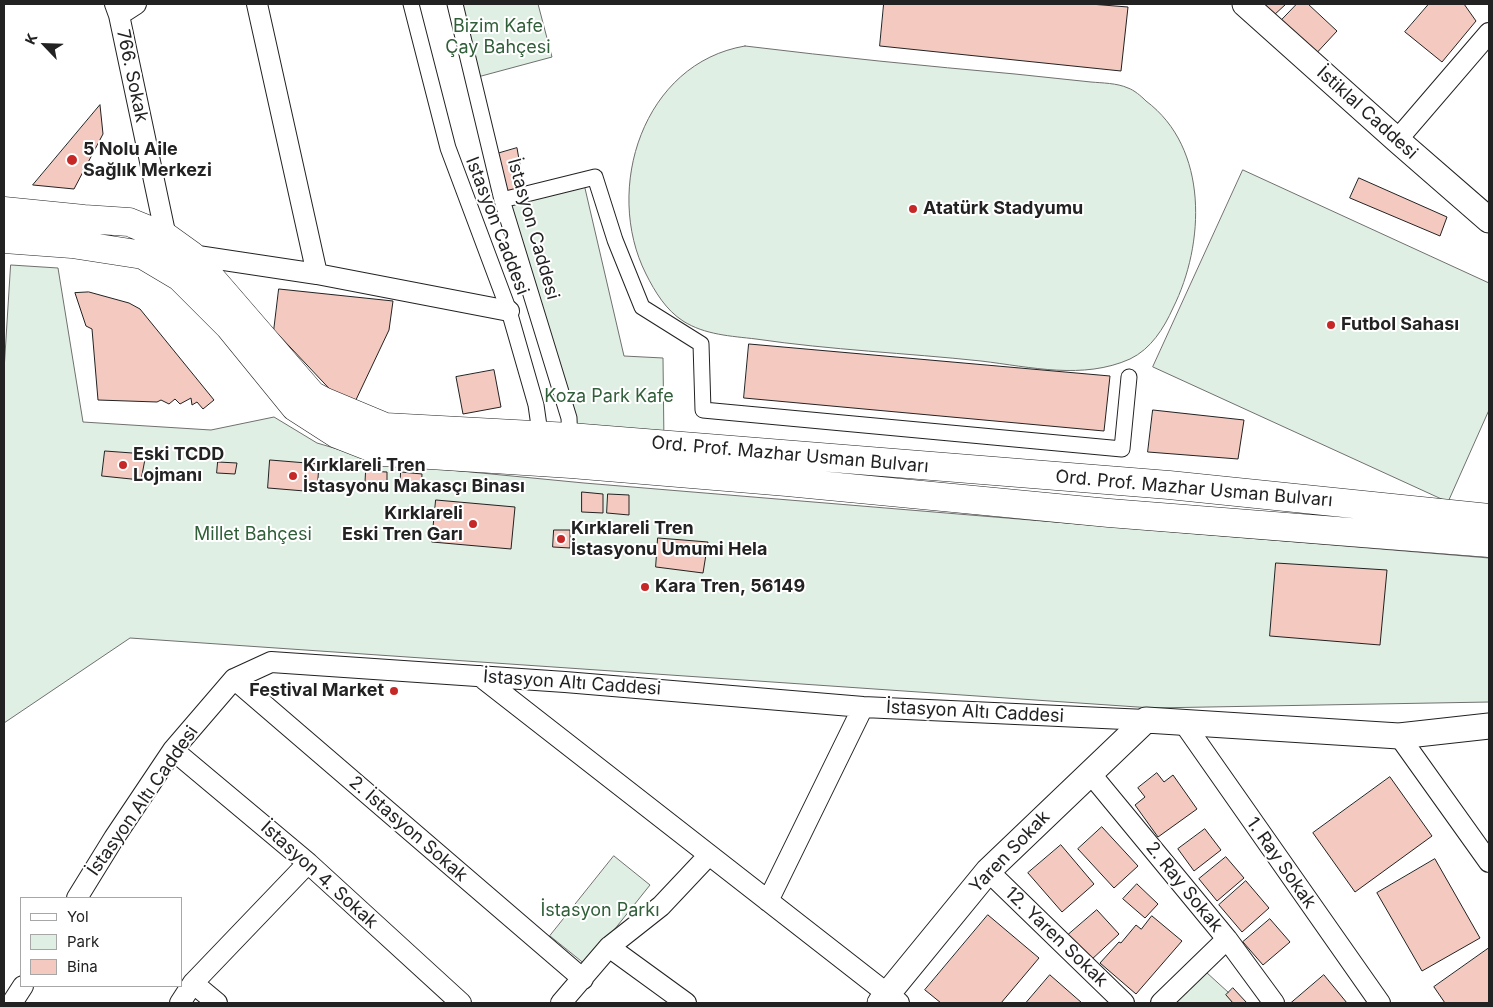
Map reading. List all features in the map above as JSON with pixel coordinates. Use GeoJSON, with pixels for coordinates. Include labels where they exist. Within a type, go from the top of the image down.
{"type":"FeatureCollection","features":[{"type":"Feature","properties":{"kind":"main road","name":"Ord. Prof. Mazhar Usman Bulvarı"},"geometry":{"type":"LineString","coordinates":[[4,212],[129,222],[166,237],[191,255],[312,395],[385,427],[570,437],[1159,484],[1489,518]]}},
{"type":"Feature","properties":{"kind":"main road"},"geometry":{"type":"LineString","coordinates":[[4,239],[72,244],[143,255],[180,277],[229,326],[294,407],[336,434],[383,452],[542,463]]}},
{"type":"Feature","properties":{"kind":"main road","name":"Ord. Prof. Mazhar Usman Bulvarı"},"geometry":{"type":"LineString","coordinates":[[542,463],[796,483],[1109,513],[1489,543]]}},
{"type":"Feature","properties":{"kind":"street"},"geometry":{"type":"LineString","coordinates":[[257,4],[317,274]]}},
{"type":"Feature","properties":{"kind":"street","name":"Istasyon Caddesi"},"geometry":{"type":"LineString","coordinates":[[411,4],[448,148],[509,311],[536,405],[542,463]]}},
{"type":"Feature","properties":{"kind":"street","name":"İstasyon Caddesi"},"geometry":{"type":"LineString","coordinates":[[455,4],[502,200],[569,418],[571,464]]}},
{"type":"Feature","properties":{"kind":"street","name":"İstiklal Caddesi"},"geometry":{"type":"LineString","coordinates":[[1245,4],[1489,220]]}},
{"type":"Feature","properties":{"kind":"street","name":"766. Sokak"},"geometry":{"type":"LineString","coordinates":[[124,7],[166,237]]}},
{"type":"Feature","properties":{"kind":"street"},"geometry":{"type":"LineString","coordinates":[[1397,140],[1489,33]]}},
{"type":"Feature","properties":{"kind":"street"},"geometry":{"type":"LineString","coordinates":[[502,200],[595,177],[615,240],[642,307],[701,344],[703,410],[1122,449],[1129,377]]}},
{"type":"Feature","properties":{"kind":"street"},"geometry":{"type":"LineString","coordinates":[[191,255],[317,274],[509,311]]}},
{"type":"Feature","properties":{"kind":"street","name":"İstasyon Altı Caddesi"},"geometry":{"type":"LineString","coordinates":[[78,897],[114,838],[173,750],[234,679],[271,662],[565,682],[863,707],[1183,722],[1399,736],[1489,726]]}},
{"type":"Feature","properties":{"kind":"street"},"geometry":{"type":"LineString","coordinates":[[480,676],[768,901],[889,1000]]}},
{"type":"Feature","properties":{"kind":"street","name":"2. İstasyon Sokak"},"geometry":{"type":"LineString","coordinates":[[234,679],[583,979]]}},
{"type":"Feature","properties":{"kind":"street"},"geometry":{"type":"LineString","coordinates":[[768,901],[863,707]]}},
{"type":"Feature","properties":{"kind":"street","name":"Yaren Sokak"},"geometry":{"type":"LineString","coordinates":[[889,1000],[988,871],[1146,720]]}},
{"type":"Feature","properties":{"kind":"street","name":"1. Ray Sokak"},"geometry":{"type":"LineString","coordinates":[[1183,722],[1380,1003]]}},
{"type":"Feature","properties":{"kind":"street"},"geometry":{"type":"LineString","coordinates":[[1399,736],[1489,862]]}},
{"type":"Feature","properties":{"kind":"street","name":"İstasyon 4. Sokak"},"geometry":{"type":"LineString","coordinates":[[173,750],[308,863],[461,1003]]}},
{"type":"Feature","properties":{"kind":"street","name":"2. Ray Sokak"},"geometry":{"type":"LineString","coordinates":[[1090,773],[1227,939],[1274,1003]]}},
{"type":"Feature","properties":{"kind":"street"},"geometry":{"type":"LineString","coordinates":[[561,1003],[609,947],[661,906],[709,855]]}},
{"type":"Feature","properties":{"kind":"street"},"geometry":{"type":"LineString","coordinates":[[180,1003],[194,983],[308,863]]}},
{"type":"Feature","properties":{"kind":"street","name":"12. Yaren Sokak"},"geometry":{"type":"LineString","coordinates":[[988,871],[1124,1003]]}},
{"type":"Feature","properties":{"kind":"street"},"geometry":{"type":"LineString","coordinates":[[1161,1003],[1227,939]]}},
{"type":"Feature","properties":{"kind":"street"},"geometry":{"type":"LineString","coordinates":[[609,947],[686,1003]]}},
{"type":"Feature","properties":{"kind":"street"},"geometry":{"type":"LineString","coordinates":[[194,983],[217,1003]]}},
{"type":"Feature","properties":{"kind":"street"},"geometry":{"type":"LineString","coordinates":[[12,1003],[22,987]]}},
{"type":"Feature","properties":{"kind":"green space","name":"Bizim Kafe Çay Bahçesi"},"geometry":{"type":"Polygon","coordinates":[[[455,4],[538,4],[552,57],[474,78],[455,4]]]}},
{"type":"Feature","properties":{"kind":"green space","name":"Atatürk Stadyumu"},"geometry":{"type":"Polygon","coordinates":[[[745,46],[1110,84],[1124,86],[1135,92],[1167,121],[1181,144],[1191,170],[1195,198],[1195,227],[1184,283],[1161,330],[1144,350],[1130,359],[1094,369],[1057,370],[728,336],[691,326],[677,317],[661,300],[653,287],[646,274],[634,240],[629,205],[632,169],[641,134],[658,103],[680,77],[710,57],[745,46]]]}},
{"type":"Feature","properties":{"kind":"green space","name":"Futbol Sahası"},"geometry":{"type":"Polygon","coordinates":[[[1243,170],[1489,283],[1489,410],[1448,502],[1153,367],[1243,170]]]}},
{"type":"Feature","properties":{"kind":"green space","name":"Koza Park Kafe"},"geometry":{"type":"Polygon","coordinates":[[[584,184],[624,356],[663,358],[664,445],[570,437],[502,200],[584,184]]]}},
{"type":"Feature","properties":{"kind":"green space","name":"Millet Bahçesi"},"geometry":{"type":"Polygon","coordinates":[[[11,265],[58,268],[83,422],[211,430],[274,417],[317,443],[388,464],[584,483],[1489,558],[1489,702],[1152,708],[130,638],[4,723],[4,371],[11,265]]]}},
{"type":"Feature","properties":{"kind":"green space","name":"İstasyon Parkı"},"geometry":{"type":"Polygon","coordinates":[[[614,856],[650,885],[586,965],[550,936],[614,856]]]}},
{"type":"Feature","properties":{"kind":"green space"},"geometry":{"type":"Polygon","coordinates":[[[1206,972],[1240,1003],[1176,1003],[1206,972]]]}},
{"type":"Feature","properties":{"kind":"building"},"geometry":{"type":"Polygon","coordinates":[[[884,4],[1090,4],[1128,7],[1121,71],[880,46],[884,4]]]}},
{"type":"Feature","properties":{"kind":"building"},"geometry":{"type":"Polygon","coordinates":[[[1261,4],[1286,4],[1273,16],[1261,4]]]}},
{"type":"Feature","properties":{"kind":"building"},"geometry":{"type":"Polygon","coordinates":[[[1297,4],[1308,4],[1337,31],[1312,58],[1277,25],[1297,4]]]}},
{"type":"Feature","properties":{"kind":"building"},"geometry":{"type":"Polygon","coordinates":[[[1429,4],[1464,4],[1476,21],[1442,62],[1405,32],[1429,4]]]}},
{"type":"Feature","properties":{"kind":"building","name":"5 Nolu Aile Sağlık Merkezi"},"geometry":{"type":"Polygon","coordinates":[[[100,105],[103,134],[74,189],[33,185],[100,105]]]}},
{"type":"Feature","properties":{"kind":"building"},"geometry":{"type":"Polygon","coordinates":[[[517,148],[524,187],[502,193],[493,155],[517,148]]]}},
{"type":"Feature","properties":{"kind":"building"},"geometry":{"type":"Polygon","coordinates":[[[1359,178],[1447,217],[1440,236],[1350,198],[1359,178]]]}},
{"type":"Feature","properties":{"kind":"building"},"geometry":{"type":"Polygon","coordinates":[[[279,289],[393,301],[389,330],[354,404],[340,400],[274,330],[279,289]]]}},
{"type":"Feature","properties":{"kind":"building"},"geometry":{"type":"Polygon","coordinates":[[[89,292],[129,303],[140,309],[214,400],[203,409],[197,402],[192,405],[191,398],[180,404],[175,399],[169,404],[161,400],[157,402],[98,400],[92,329],[86,326],[75,293],[89,292]]]}},
{"type":"Feature","properties":{"kind":"building"},"geometry":{"type":"Polygon","coordinates":[[[749,344],[1110,376],[1104,431],[744,398],[749,344]]]}},
{"type":"Feature","properties":{"kind":"building"},"geometry":{"type":"Polygon","coordinates":[[[494,370],[501,407],[463,414],[456,377],[494,370]]]}},
{"type":"Feature","properties":{"kind":"building"},"geometry":{"type":"Polygon","coordinates":[[[1153,410],[1244,420],[1238,459],[1148,452],[1153,410]]]}},
{"type":"Feature","properties":{"kind":"building","name":"Eski TCDD Lojmanı"},"geometry":{"type":"Polygon","coordinates":[[[105,451],[146,454],[141,480],[102,476],[105,451]]]}},
{"type":"Feature","properties":{"kind":"building","name":"Kırklareli Tren İstasyonu Makasçı Binası"},"geometry":{"type":"Polygon","coordinates":[[[270,460],[319,464],[317,492],[268,488],[270,460]]]}},
{"type":"Feature","properties":{"kind":"building"},"geometry":{"type":"Polygon","coordinates":[[[218,462],[237,463],[235,474],[217,473],[218,462]]]}},
{"type":"Feature","properties":{"kind":"building"},"geometry":{"type":"Polygon","coordinates":[[[366,471],[387,472],[387,491],[365,490],[366,471]]]}},
{"type":"Feature","properties":{"kind":"building"},"geometry":{"type":"Polygon","coordinates":[[[401,472],[422,474],[421,493],[400,492],[401,472]]]}},
{"type":"Feature","properties":{"kind":"building"},"geometry":{"type":"Polygon","coordinates":[[[582,492],[603,494],[603,513],[582,512],[582,492]]]}},
{"type":"Feature","properties":{"kind":"building"},"geometry":{"type":"Polygon","coordinates":[[[608,494],[629,495],[629,515],[607,513],[608,494]]]}},
{"type":"Feature","properties":{"kind":"building","name":"Kırklareli Eski Tren Garı"},"geometry":{"type":"Polygon","coordinates":[[[436,500],[515,507],[511,549],[432,542],[436,500]]]}},
{"type":"Feature","properties":{"kind":"building","name":"Kırklareli Tren İstasyonu Umumi Hela"},"geometry":{"type":"Polygon","coordinates":[[[554,530],[570,530],[570,548],[553,547],[554,530]]]}},
{"type":"Feature","properties":{"kind":"building"},"geometry":{"type":"Polygon","coordinates":[[[658,538],[708,542],[703,573],[656,567],[658,538]]]}},
{"type":"Feature","properties":{"kind":"building"},"geometry":{"type":"Polygon","coordinates":[[[1276,563],[1387,570],[1380,645],[1270,636],[1276,563]]]}},
{"type":"Feature","properties":{"kind":"building"},"geometry":{"type":"Polygon","coordinates":[[[1157,773],[1164,782],[1173,775],[1197,809],[1158,837],[1135,805],[1145,797],[1138,788],[1157,773]]]}},
{"type":"Feature","properties":{"kind":"building"},"geometry":{"type":"Polygon","coordinates":[[[1390,777],[1432,836],[1355,892],[1313,833],[1390,777]]]}},
{"type":"Feature","properties":{"kind":"building"},"geometry":{"type":"Polygon","coordinates":[[[1102,827],[1138,866],[1114,888],[1078,849],[1102,827]]]}},
{"type":"Feature","properties":{"kind":"building"},"geometry":{"type":"Polygon","coordinates":[[[1205,829],[1221,850],[1194,871],[1178,849],[1205,829]]]}},
{"type":"Feature","properties":{"kind":"building"},"geometry":{"type":"Polygon","coordinates":[[[1061,845],[1094,884],[1062,912],[1028,873],[1061,845]]]}},
{"type":"Feature","properties":{"kind":"building"},"geometry":{"type":"Polygon","coordinates":[[[1226,857],[1244,878],[1217,901],[1199,879],[1226,857]]]}},
{"type":"Feature","properties":{"kind":"building"},"geometry":{"type":"Polygon","coordinates":[[[1435,859],[1480,938],[1422,971],[1377,893],[1435,859]]]}},
{"type":"Feature","properties":{"kind":"building"},"geometry":{"type":"Polygon","coordinates":[[[1246,881],[1269,908],[1242,932],[1219,905],[1246,881]]]}},
{"type":"Feature","properties":{"kind":"building"},"geometry":{"type":"Polygon","coordinates":[[[1137,884],[1158,904],[1145,918],[1123,899],[1137,884]]]}},
{"type":"Feature","properties":{"kind":"building"},"geometry":{"type":"Polygon","coordinates":[[[1097,910],[1119,934],[1090,961],[1068,935],[1097,910]]]}},
{"type":"Feature","properties":{"kind":"building"},"geometry":{"type":"Polygon","coordinates":[[[988,915],[1039,958],[1001,1003],[941,1003],[925,990],[988,915]]]}},
{"type":"Feature","properties":{"kind":"building"},"geometry":{"type":"Polygon","coordinates":[[[1152,916],[1182,941],[1136,994],[1100,963],[1136,925],[1141,929],[1152,916]]]}},
{"type":"Feature","properties":{"kind":"building"},"geometry":{"type":"Polygon","coordinates":[[[1270,919],[1290,942],[1263,965],[1243,942],[1270,919]]]}},
{"type":"Feature","properties":{"kind":"building"},"geometry":{"type":"Polygon","coordinates":[[[1489,948],[1489,1003],[1445,1003],[1434,987],[1489,948]]]}},
{"type":"Feature","properties":{"kind":"building"},"geometry":{"type":"Polygon","coordinates":[[[1050,975],[1082,1003],[1026,1003],[1050,975]]]}},
{"type":"Feature","properties":{"kind":"building"},"geometry":{"type":"Polygon","coordinates":[[[1324,975],[1347,1003],[1291,1003],[1324,975]]]}},
{"type":"Feature","properties":{"kind":"building"},"geometry":{"type":"Polygon","coordinates":[[[1233,988],[1247,1003],[1233,1003],[1226,995],[1233,988]]]}},
{"type":"Feature","properties":{"kind":"place","name":"5 Nolu Aile Sağlık Merkezi"},"geometry":{"type":"Point","coordinates":[72,160]}},
{"type":"Feature","properties":{"kind":"place","name":"Atatürk Stadyumu"},"geometry":{"type":"Point","coordinates":[913,209]}},
{"type":"Feature","properties":{"kind":"place","name":"Futbol Sahası"},"geometry":{"type":"Point","coordinates":[1331,325]}},
{"type":"Feature","properties":{"kind":"place","name":"Eski TCDD Lojmanı"},"geometry":{"type":"Point","coordinates":[123,465]}},
{"type":"Feature","properties":{"kind":"place","name":"Kırklareli Tren İstasyonu Makasçı Binası"},"geometry":{"type":"Point","coordinates":[293,476]}},
{"type":"Feature","properties":{"kind":"place","name":"Kırklareli Eski Tren Garı"},"geometry":{"type":"Point","coordinates":[473,524]}},
{"type":"Feature","properties":{"kind":"place","name":"Kırklareli Tren İstasyonu Umumi Hela"},"geometry":{"type":"Point","coordinates":[561,539]}},
{"type":"Feature","properties":{"kind":"place","name":"Kara Tren, 56149"},"geometry":{"type":"Point","coordinates":[645,587]}},
{"type":"Feature","properties":{"kind":"place","name":"Festival Market"},"geometry":{"type":"Point","coordinates":[394,691]}}]}
